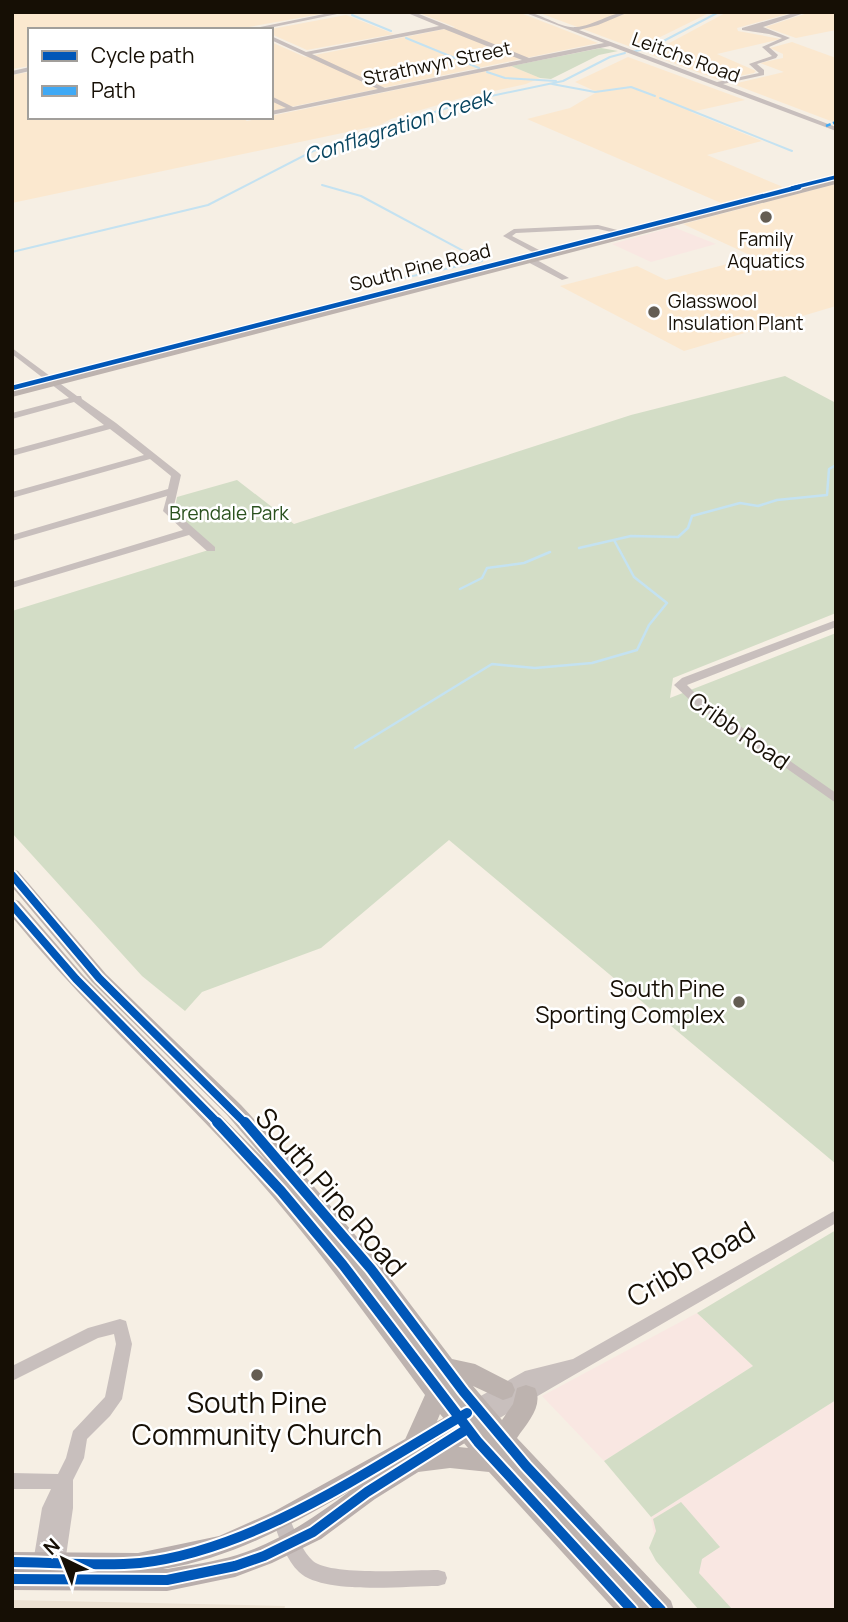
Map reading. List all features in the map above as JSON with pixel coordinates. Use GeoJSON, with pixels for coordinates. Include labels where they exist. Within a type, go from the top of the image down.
{"type":"FeatureCollection","features":[{"type":"Feature","properties":{"kind":"highway","name":"South Pine Road"},"geometry":{"type":"LineString","coordinates":[[527,259],[836,179]]}},
{"type":"Feature","properties":{"kind":"highway","name":"South Pine Road"},"geometry":{"type":"LineString","coordinates":[[12,391],[527,259],[621,232],[729,207]]}},
{"type":"Feature","properties":{"kind":"highway"},"geometry":{"type":"LineString","coordinates":[[527,259],[547,268],[558,253]]}},
{"type":"Feature","properties":{"kind":"highway","name":"South Pine Road"},"geometry":{"type":"LineString","coordinates":[[12,875],[99,978],[234,1110],[385,1285],[444,1367],[472,1418],[632,1610]]}},
{"type":"Feature","properties":{"kind":"highway","name":"South Pine Road"},"geometry":{"type":"LineString","coordinates":[[12,905],[73,977],[214,1119],[281,1192],[377,1309],[438,1394],[472,1418]]}},
{"type":"Feature","properties":{"kind":"highway"},"geometry":{"type":"LineString","coordinates":[[438,1394],[431,1412],[418,1429],[416,1452],[450,1457],[499,1450],[525,1406],[515,1393],[466,1371],[444,1367]]}},
{"type":"Feature","properties":{"kind":"highway","name":"South Pine Road"},"geometry":{"type":"LineString","coordinates":[[499,1450],[561,1506],[662,1610]]}},
{"type":"Feature","properties":{"kind":"main road"},"geometry":{"type":"LineString","coordinates":[[12,1562],[138,1563],[222,1545],[416,1452],[472,1418]]}},
{"type":"Feature","properties":{"kind":"main road"},"geometry":{"type":"LineString","coordinates":[[12,1579],[181,1578],[235,1566],[291,1544],[416,1452]]}},
{"type":"Feature","properties":{"kind":"street"},"geometry":{"type":"LineString","coordinates":[[261,28],[344,12]]}},
{"type":"Feature","properties":{"kind":"street"},"geometry":{"type":"LineString","coordinates":[[408,12],[528,61]]}},
{"type":"Feature","properties":{"kind":"street","name":"Leitchs Road"},"geometry":{"type":"LineString","coordinates":[[526,12],[836,130]]}},
{"type":"Feature","properties":{"kind":"street"},"geometry":{"type":"LineString","coordinates":[[572,30],[626,12]]}},
{"type":"Feature","properties":{"kind":"street"},"geometry":{"type":"LineString","coordinates":[[778,35],[752,32],[804,12]]}},
{"type":"Feature","properties":{"kind":"street"},"geometry":{"type":"LineString","coordinates":[[305,54],[444,27]]}},
{"type":"Feature","properties":{"kind":"street"},"geometry":{"type":"LineString","coordinates":[[763,27],[787,38]]}},
{"type":"Feature","properties":{"kind":"street"},"geometry":{"type":"LineString","coordinates":[[716,85],[762,74],[762,71],[752,64],[774,57],[765,47],[787,38]]}},
{"type":"Feature","properties":{"kind":"street"},"geometry":{"type":"LineString","coordinates":[[273,39],[385,90]]}},
{"type":"Feature","properties":{"kind":"street","name":"Strathwyn Street"},"geometry":{"type":"LineString","coordinates":[[273,113],[608,44]]}},
{"type":"Feature","properties":{"kind":"street"},"geometry":{"type":"LineString","coordinates":[[273,99],[293,109]]}},
{"type":"Feature","properties":{"kind":"street"},"geometry":{"type":"LineString","coordinates":[[826,126],[836,122]]}},
{"type":"Feature","properties":{"kind":"street"},"geometry":{"type":"LineString","coordinates":[[565,278],[527,259],[508,234],[514,231],[588,228],[621,232]]}},
{"type":"Feature","properties":{"kind":"street"},"geometry":{"type":"LineString","coordinates":[[12,350],[55,380],[176,475],[168,511],[211,549]]}},
{"type":"Feature","properties":{"kind":"street"},"geometry":{"type":"LineString","coordinates":[[12,416],[78,398]]}},
{"type":"Feature","properties":{"kind":"street"},"geometry":{"type":"LineString","coordinates":[[12,453],[113,425]]}},
{"type":"Feature","properties":{"kind":"street"},"geometry":{"type":"LineString","coordinates":[[12,495],[151,456]]}},
{"type":"Feature","properties":{"kind":"street"},"geometry":{"type":"LineString","coordinates":[[12,538],[173,491]]}},
{"type":"Feature","properties":{"kind":"street"},"geometry":{"type":"LineString","coordinates":[[12,586],[190,531]]}},
{"type":"Feature","properties":{"kind":"street","name":"Cribb Road"},"geometry":{"type":"LineString","coordinates":[[836,623],[686,680],[680,685],[697,701],[836,799]]}},
{"type":"Feature","properties":{"kind":"street","name":"Cribb Road"},"geometry":{"type":"LineString","coordinates":[[472,1418],[515,1393],[562,1375],[575,1364],[836,1216]]}},
{"type":"Feature","properties":{"kind":"street"},"geometry":{"type":"LineString","coordinates":[[12,1374],[94,1333],[120,1326],[124,1344],[113,1399],[79,1436],[75,1458],[65,1482],[64,1508],[49,1563]]}},
{"type":"Feature","properties":{"kind":"street"},"geometry":{"type":"LineString","coordinates":[[12,1481],[65,1482]]}},
{"type":"Feature","properties":{"kind":"street"},"geometry":{"type":"LineString","coordinates":[[281,1519],[291,1544],[311,1571],[331,1576],[438,1578]]}},
{"type":"Feature","properties":{"kind":"shaded area"},"geometry":{"type":"Polygon","coordinates":[[[12,12],[332,12],[243,28],[28,28],[28,66],[12,69],[12,12]]]}},
{"type":"Feature","properties":{"kind":"shaded area"},"geometry":{"type":"Polygon","coordinates":[[[518,12],[598,43],[273,111],[273,43],[305,57],[455,27],[419,13],[518,12]]]}},
{"type":"Feature","properties":{"kind":"shaded area"},"geometry":{"type":"Polygon","coordinates":[[[537,12],[711,12],[644,45],[631,47],[537,12]]]}},
{"type":"Feature","properties":{"kind":"shaded area"},"geometry":{"type":"Polygon","coordinates":[[[727,12],[795,12],[737,28],[738,31],[781,39],[717,54],[756,71],[754,73],[719,80],[649,54],[727,12]]]}},
{"type":"Feature","properties":{"kind":"shaded area"},"geometry":{"type":"Polygon","coordinates":[[[811,12],[836,12],[836,30],[796,38],[765,27],[811,12]]]}},
{"type":"Feature","properties":{"kind":"shaded area"},"geometry":{"type":"Polygon","coordinates":[[[346,15],[394,34],[307,50],[273,35],[273,29],[346,15]]]}},
{"type":"Feature","properties":{"kind":"shaded area"},"geometry":{"type":"Polygon","coordinates":[[[792,42],[836,58],[836,123],[733,84],[784,72],[760,63],[783,58],[783,54],[770,48],[792,42]]]}},
{"type":"Feature","properties":{"kind":"shaded area"},"geometry":{"type":"Polygon","coordinates":[[[628,57],[745,100],[691,112],[762,141],[707,155],[783,187],[721,203],[527,119],[570,108],[597,92],[575,82],[628,57]]]}},
{"type":"Feature","properties":{"kind":"shaded area"},"geometry":{"type":"Polygon","coordinates":[[[511,66],[540,78],[526,84],[461,98],[391,119],[380,125],[12,203],[12,75],[28,72],[28,119],[247,121],[273,119],[273,116],[511,66]]]}},
{"type":"Feature","properties":{"kind":"shaded area"},"geometry":{"type":"Polygon","coordinates":[[[836,184],[836,306],[684,351],[560,286],[637,266],[666,280],[754,257],[683,224],[836,184]]]}},
{"type":"Feature","properties":{"kind":"shaded area"},"geometry":{"type":"Polygon","coordinates":[[[673,227],[716,244],[651,262],[612,244],[673,227]]]}},
{"type":"Feature","properties":{"kind":"shaded area"},"geometry":{"type":"Polygon","coordinates":[[[697,1313],[753,1366],[604,1461],[542,1396],[697,1313]]]}},
{"type":"Feature","properties":{"kind":"shaded area"},"geometry":{"type":"Polygon","coordinates":[[[836,1400],[836,1610],[707,1610],[657,1552],[651,1517],[836,1400]]]}},
{"type":"Feature","properties":{"kind":"shaded area"},"geometry":{"type":"Polygon","coordinates":[[[12,1600],[285,1606],[284,1610],[12,1610],[12,1600]]]}},
{"type":"Feature","properties":{"kind":"green space"},"geometry":{"type":"Polygon","coordinates":[[[601,48],[618,51],[599,55],[551,79],[540,78],[511,66],[601,48]]]}},
{"type":"Feature","properties":{"kind":"green space","name":"Brendale Park"},"geometry":{"type":"Polygon","coordinates":[[[785,376],[836,403],[836,613],[673,678],[670,698],[836,633],[836,1164],[449,840],[321,948],[202,992],[185,1011],[142,976],[12,833],[12,611],[215,548],[174,513],[177,497],[237,480],[294,524],[631,415],[785,376]]]}},
{"type":"Feature","properties":{"kind":"green space"},"geometry":{"type":"Polygon","coordinates":[[[836,1230],[836,1400],[651,1517],[604,1461],[753,1366],[697,1313],[836,1230]]]}},
{"type":"Feature","properties":{"kind":"green space"},"geometry":{"type":"Polygon","coordinates":[[[681,1502],[720,1547],[702,1559],[699,1573],[733,1610],[699,1610],[656,1561],[649,1548],[656,1531],[653,1519],[681,1502]]]}},
{"type":"Feature","properties":{"kind":"waterway","name":"Conflagration Creek"},"geometry":{"type":"LineString","coordinates":[[632,52],[652,47],[719,12]]}},
{"type":"Feature","properties":{"kind":"waterway"},"geometry":{"type":"LineString","coordinates":[[352,15],[391,31]]}},
{"type":"Feature","properties":{"kind":"waterway"},"geometry":{"type":"LineString","coordinates":[[406,38],[479,68]]}},
{"type":"Feature","properties":{"kind":"waterway","name":"Conflagration Creek"},"geometry":{"type":"LineString","coordinates":[[12,252],[208,205],[313,151],[472,100],[563,81],[610,57],[625,53]]}},
{"type":"Feature","properties":{"kind":"waterway"},"geometry":{"type":"LineString","coordinates":[[487,72],[505,78],[556,81]]}},
{"type":"Feature","properties":{"kind":"waterway"},"geometry":{"type":"LineString","coordinates":[[552,84],[595,92],[631,87],[655,96]]}},
{"type":"Feature","properties":{"kind":"waterway"},"geometry":{"type":"LineString","coordinates":[[660,98],[792,151]]}},
{"type":"Feature","properties":{"kind":"waterway"},"geometry":{"type":"LineString","coordinates":[[322,185],[361,196],[482,261],[385,282]]}},
{"type":"Feature","properties":{"kind":"waterway"},"geometry":{"type":"LineString","coordinates":[[579,548],[631,536],[678,537],[688,528],[692,516],[740,503],[758,506],[777,500],[827,495],[829,469],[836,465]]}},
{"type":"Feature","properties":{"kind":"waterway"},"geometry":{"type":"LineString","coordinates":[[355,748],[492,664],[535,668],[592,663],[637,650],[649,625],[667,603],[634,577],[614,540]]}},
{"type":"Feature","properties":{"kind":"waterway"},"geometry":{"type":"LineString","coordinates":[[460,589],[482,578],[487,568],[524,563],[550,552]]}},
{"type":"Feature","properties":{"kind":"marked path"},"geometry":{"type":"LineString","coordinates":[[826,126],[836,122]]}},
{"type":"Feature","properties":{"kind":"cycle path"},"geometry":{"type":"LineString","coordinates":[[12,388],[836,177]]}},
{"type":"Feature","properties":{"kind":"cycle path"},"geometry":{"type":"LineString","coordinates":[[12,875],[99,978],[234,1110],[280,1162],[371,1269],[463,1391],[526,1466],[661,1610]]}},
{"type":"Feature","properties":{"kind":"cycle path"},"geometry":{"type":"LineString","coordinates":[[12,905],[76,979],[281,1191],[367,1295],[457,1417],[632,1610]]}},
{"type":"Feature","properties":{"kind":"cycle path"},"geometry":{"type":"LineString","coordinates":[[12,1562],[138,1563],[222,1545],[281,1519],[467,1413]]}},
{"type":"Feature","properties":{"kind":"cycle path"},"geometry":{"type":"LineString","coordinates":[[12,1579],[167,1580],[235,1566],[264,1556],[313,1532],[367,1492],[467,1429]]}},
{"type":"Feature","properties":{"kind":"place","name":"Family Aquatics"},"geometry":{"type":"Point","coordinates":[766,217]}},
{"type":"Feature","properties":{"kind":"place","name":"Glasswool Insulation Plant"},"geometry":{"type":"Point","coordinates":[654,312]}},
{"type":"Feature","properties":{"kind":"place","name":"South Pine Sporting Complex"},"geometry":{"type":"Point","coordinates":[739,1002]}},
{"type":"Feature","properties":{"kind":"place","name":"South Pine Community Church"},"geometry":{"type":"Point","coordinates":[257,1375]}}]}
